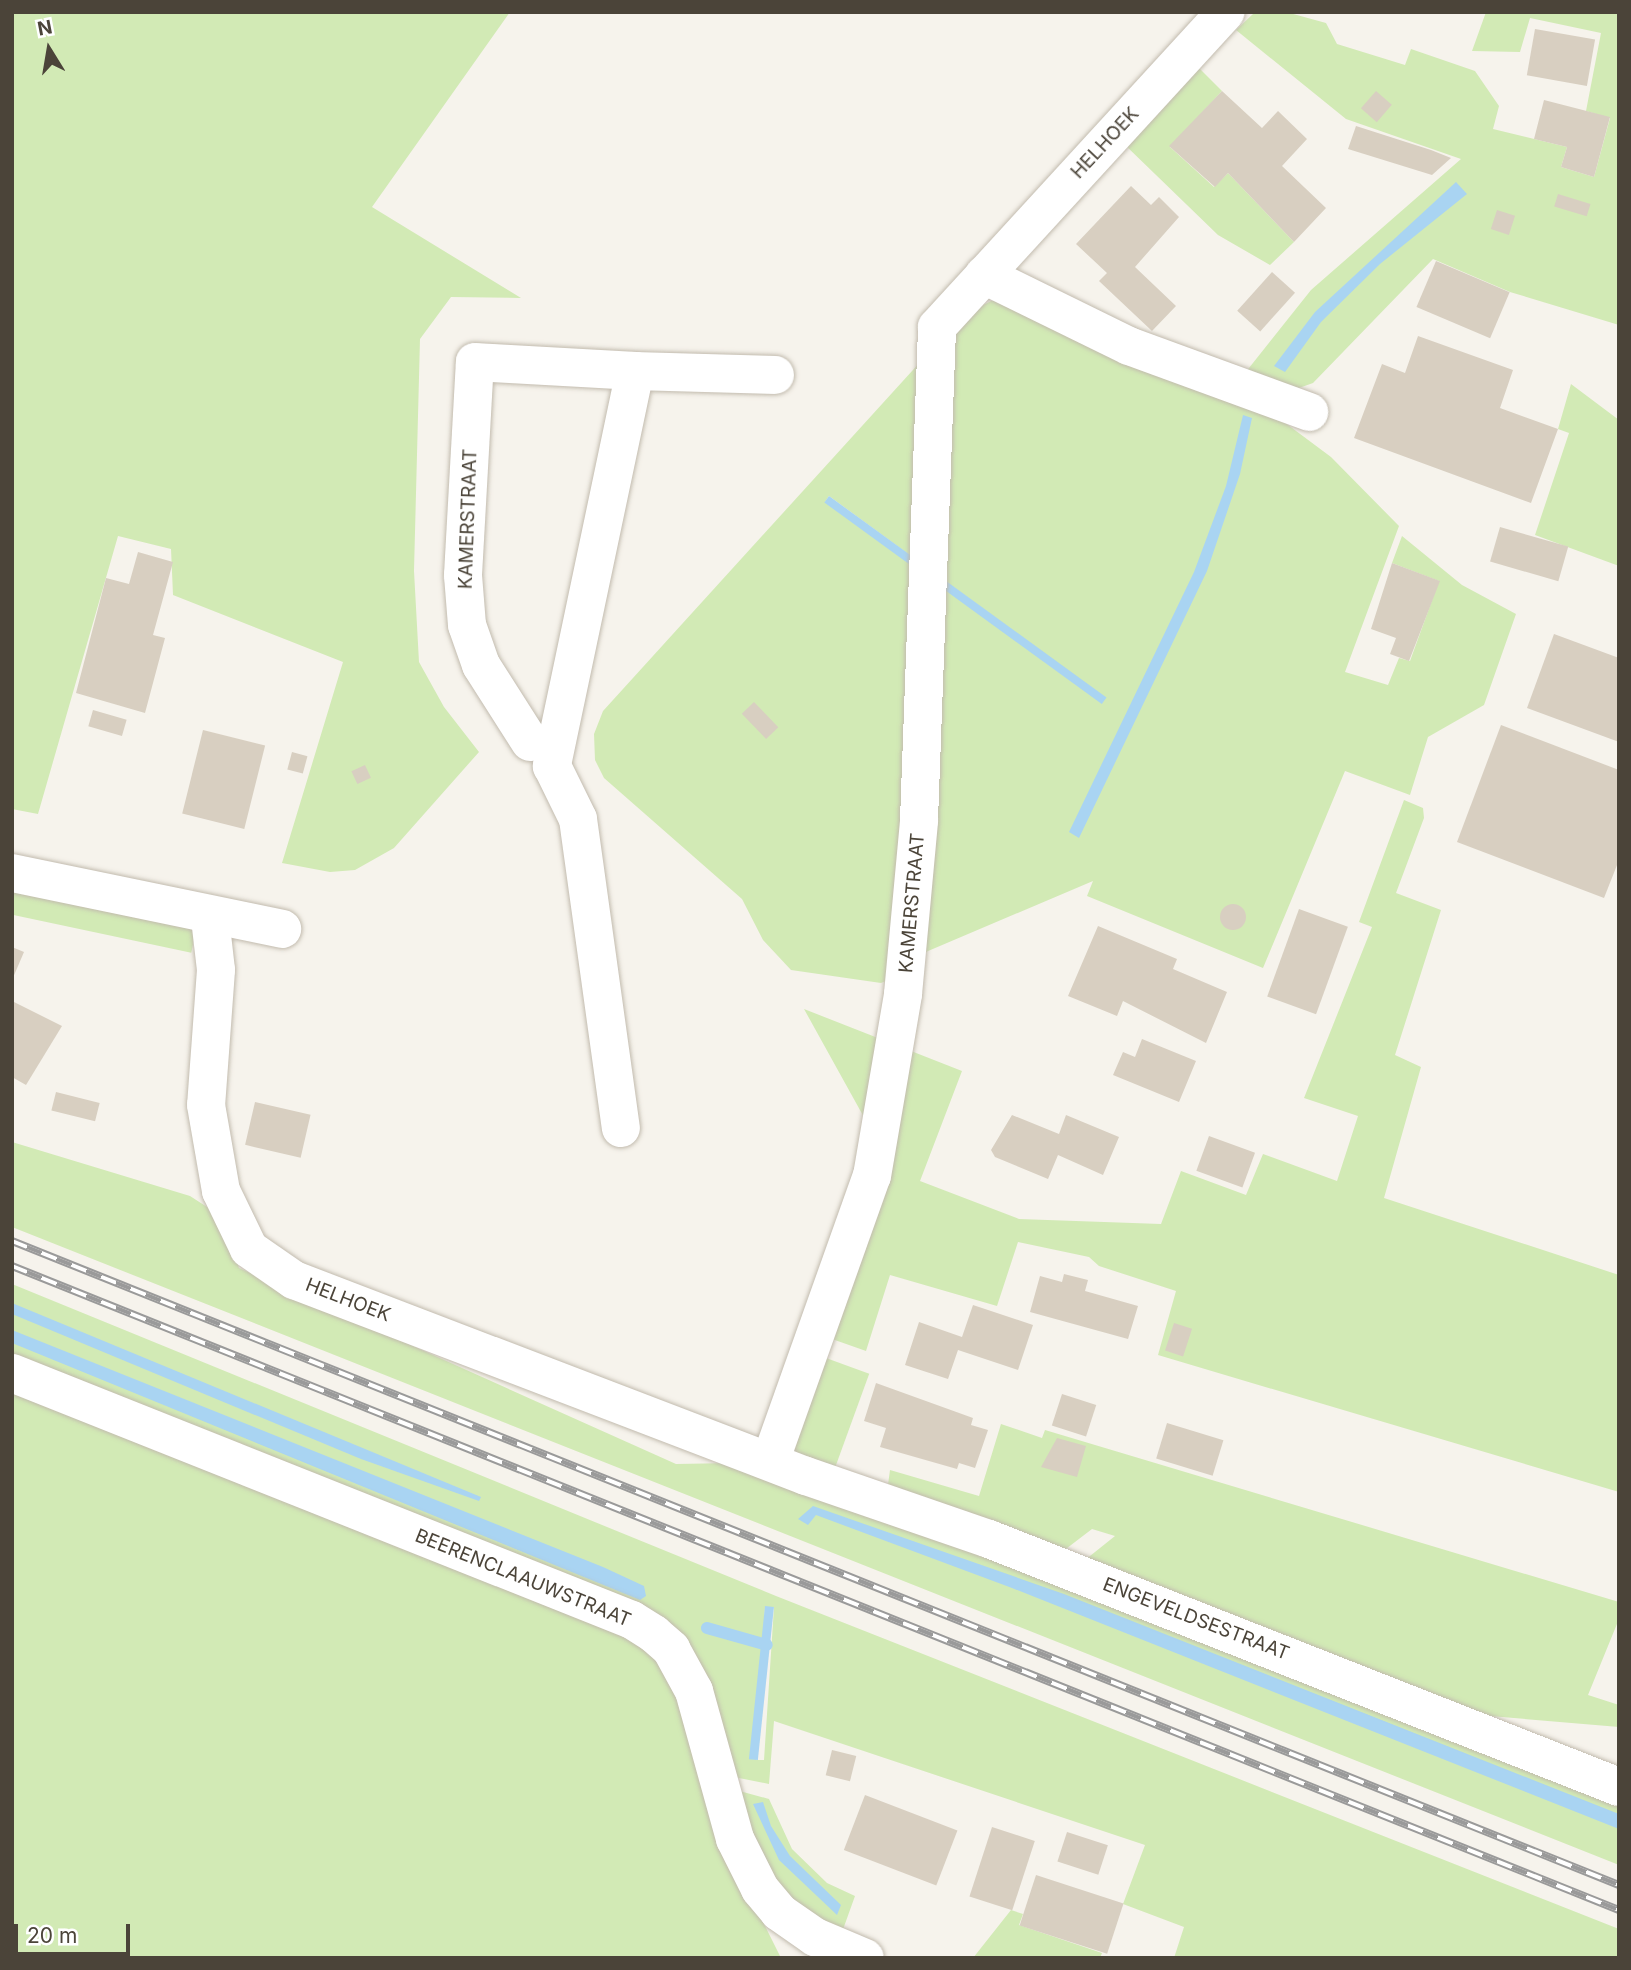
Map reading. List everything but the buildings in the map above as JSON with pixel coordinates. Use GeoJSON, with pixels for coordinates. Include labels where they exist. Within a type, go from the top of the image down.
{"type":"FeatureCollection","features":[{"type":"Feature","properties":{"kind":"street","name":"HELHOEK"},"geometry":{"type":"LineString","coordinates":[[937,327],[1226,12]]}},
{"type":"Feature","properties":{"kind":"street"},"geometry":{"type":"LineString","coordinates":[[984,275],[1129,346],[1309,412]]}},
{"type":"Feature","properties":{"kind":"street","name":"KAMERSTRAAT"},"geometry":{"type":"LineString","coordinates":[[771,1459],[872,1177],[903,994],[919,820],[937,327]]}},
{"type":"Feature","properties":{"kind":"street","name":"KAMERSTRAAT"},"geometry":{"type":"LineString","coordinates":[[530,743],[481,665],[467,625],[463,575],[475,362],[635,371]]}},
{"type":"Feature","properties":{"kind":"street"},"geometry":{"type":"LineString","coordinates":[[621,1128],[578,818],[552,766],[635,371],[775,376]]}},
{"type":"Feature","properties":{"kind":"street"},"geometry":{"type":"LineString","coordinates":[[12,873],[210,918],[282,929]]}},
{"type":"Feature","properties":{"kind":"street","name":"HELHOEK"},"geometry":{"type":"LineString","coordinates":[[210,918],[216,970],[206,1105],[222,1191],[248,1250],[294,1280],[771,1459]]}},
{"type":"Feature","properties":{"kind":"street","name":"BEERENCLAAUWSTRAAT"},"geometry":{"type":"LineString","coordinates":[[12,1373],[632,1620],[654,1634],[671,1649],[694,1691],[735,1839],[760,1889],[779,1912],[816,1937],[865,1958]]}},
{"type":"Feature","properties":{"kind":"street","name":"ENGEVELDSESTRAAT"},"geometry":{"type":"LineString","coordinates":[[771,1459],[1168,1608],[1619,1787]]}},
{"type":"Feature","properties":{"kind":"green space"},"geometry":{"type":"Polygon","coordinates":[[[12,12],[510,12],[372,207],[521,298],[451,297],[420,339],[414,571],[419,662],[444,707],[479,752],[394,848],[355,870],[330,872],[282,863],[343,662],[173,595],[171,549],[118,536],[38,814],[12,809],[12,12]]]}},
{"type":"Feature","properties":{"kind":"green space"},"geometry":{"type":"Polygon","coordinates":[[[1286,12],[1326,23],[1337,44],[1405,65],[1411,49],[1475,71],[1499,106],[1493,129],[1567,147],[1561,167],[1594,177],[1610,118],[1586,111],[1601,33],[1530,18],[1520,52],[1472,51],[1486,12],[1619,12],[1619,325],[1510,292],[1433,259],[1313,383],[1299,388],[1245,373],[1311,290],[1461,159],[1346,119],[1236,30],[1253,14],[1286,12]]]}},
{"type":"Feature","properties":{"kind":"green space"},"geometry":{"type":"Polygon","coordinates":[[[1199,68],[1222,91],[1170,147],[1214,187],[1228,173],[1294,242],[1270,265],[1218,235],[1124,144],[1199,68]]]}},
{"type":"Feature","properties":{"kind":"green space"},"geometry":{"type":"Polygon","coordinates":[[[991,301],[1008,301],[1276,416],[1331,457],[1399,526],[1345,672],[1388,685],[1399,658],[1410,661],[1439,581],[1392,563],[1402,536],[1462,585],[1516,614],[1484,705],[1428,737],[1410,795],[1345,771],[1263,968],[1087,896],[1093,881],[914,957],[918,968],[881,983],[791,970],[763,940],[742,899],[604,778],[595,760],[594,734],[603,711],[962,316],[991,301]],[[829,496],[825,502],[1105,698],[829,496]]]}},
{"type":"Feature","properties":{"kind":"green space"},"geometry":{"type":"Polygon","coordinates":[[[1571,384],[1619,420],[1619,566],[1535,535],[1569,433],[1558,429],[1571,384]]]}},
{"type":"Feature","properties":{"kind":"green space"},"geometry":{"type":"Polygon","coordinates":[[[1404,800],[1423,808],[1424,818],[1396,893],[1441,910],[1395,1055],[1421,1067],[1384,1198],[1619,1275],[1619,1492],[1158,1355],[1176,1291],[1099,1266],[1089,1257],[1018,1242],[997,1306],[890,1275],[866,1351],[832,1339],[881,1148],[804,1009],[962,1071],[920,1181],[1019,1219],[1161,1224],[1181,1171],[1246,1195],[1263,1154],[1337,1181],[1358,1116],[1304,1098],[1372,927],[1359,922],[1404,800]]]}},
{"type":"Feature","properties":{"kind":"green space"},"geometry":{"type":"Polygon","coordinates":[[[12,887],[197,926],[191,953],[12,915],[12,887]]]}},
{"type":"Feature","properties":{"kind":"green space"},"geometry":{"type":"Polygon","coordinates":[[[12,1142],[190,1196],[221,1216],[239,1268],[676,1464],[732,1463],[749,1456],[1619,1797],[1619,1865],[12,1227],[12,1142]]]}},
{"type":"Feature","properties":{"kind":"green space"},"geometry":{"type":"Polygon","coordinates":[[[12,1284],[776,1596],[1619,1929],[1619,1958],[1174,1958],[1184,1927],[1123,1904],[1145,1845],[774,1721],[769,1784],[734,1777],[702,1668],[12,1360],[12,1284]],[[765,1607],[756,1760],[764,1760],[774,1607],[765,1607]]]}},
{"type":"Feature","properties":{"kind":"green space"},"geometry":{"type":"Polygon","coordinates":[[[826,1358],[869,1374],[833,1472],[790,1457],[826,1358]]]}},
{"type":"Feature","properties":{"kind":"green space"},"geometry":{"type":"Polygon","coordinates":[[[12,1386],[667,1648],[750,1896],[781,1958],[12,1958],[12,1386]]]}},
{"type":"Feature","properties":{"kind":"green space"},"geometry":{"type":"Polygon","coordinates":[[[1001,1424],[1042,1438],[1045,1430],[1619,1602],[1619,1619],[1588,1695],[1619,1705],[1619,1727],[1466,1714],[1080,1564],[1115,1536],[1092,1529],[1058,1555],[887,1492],[890,1470],[979,1496],[1001,1424]]]}},
{"type":"Feature","properties":{"kind":"green space"},"geometry":{"type":"Polygon","coordinates":[[[736,1790],[769,1799],[792,1849],[827,1883],[855,1896],[841,1935],[803,1913],[763,1865],[736,1790]]]}},
{"type":"Feature","properties":{"kind":"green space"},"geometry":{"type":"Polygon","coordinates":[[[1011,1910],[1023,1914],[1019,1925],[1102,1953],[1100,1958],[973,1958],[1011,1910]]]}},
{"type":"Feature","properties":{"kind":"water"},"geometry":{"type":"Polygon","coordinates":[[[1456,182],[1467,194],[1380,264],[1321,322],[1285,372],[1274,366],[1315,312],[1456,182]]]}},
{"type":"Feature","properties":{"kind":"water"},"geometry":{"type":"Polygon","coordinates":[[[1243,415],[1252,418],[1240,474],[1207,571],[1079,838],[1069,832],[1194,572],[1226,486],[1243,415]]]}},
{"type":"Feature","properties":{"kind":"water"},"geometry":{"type":"Polygon","coordinates":[[[829,496],[1106,698],[1102,704],[824,502],[829,496]]]}},
{"type":"Feature","properties":{"kind":"water"},"geometry":{"type":"Polygon","coordinates":[[[12,1303],[481,1497],[479,1501],[361,1459],[12,1314],[12,1303]]]}},
{"type":"Feature","properties":{"kind":"water"},"geometry":{"type":"Polygon","coordinates":[[[12,1330],[603,1567],[644,1586],[646,1596],[640,1600],[12,1343],[12,1330]]]}},
{"type":"Feature","properties":{"kind":"water"},"geometry":{"type":"Polygon","coordinates":[[[813,1506],[1064,1594],[1619,1814],[1619,1829],[1012,1588],[816,1515],[808,1525],[798,1519],[813,1506]]]}},
{"type":"Feature","properties":{"kind":"water"},"geometry":{"type":"Polygon","coordinates":[[[765,1606],[774,1607],[758,1760],[749,1759],[765,1606]]]}},
{"type":"Feature","properties":{"kind":"water"},"geometry":{"type":"Polygon","coordinates":[[[763,1802],[771,1826],[790,1856],[841,1905],[837,1915],[779,1860],[753,1804],[763,1802]]]}},
{"type":"Feature","properties":{"kind":"waterway"},"geometry":{"type":"LineString","coordinates":[[707,1628],[767,1645]]}},
{"type":"Feature","properties":{"kind":"railway"},"geometry":{"type":"LineString","coordinates":[[12,1241],[1619,1885]]}},
{"type":"Feature","properties":{"kind":"railway"},"geometry":{"type":"LineString","coordinates":[[12,1266],[1619,1910]]}}]}
